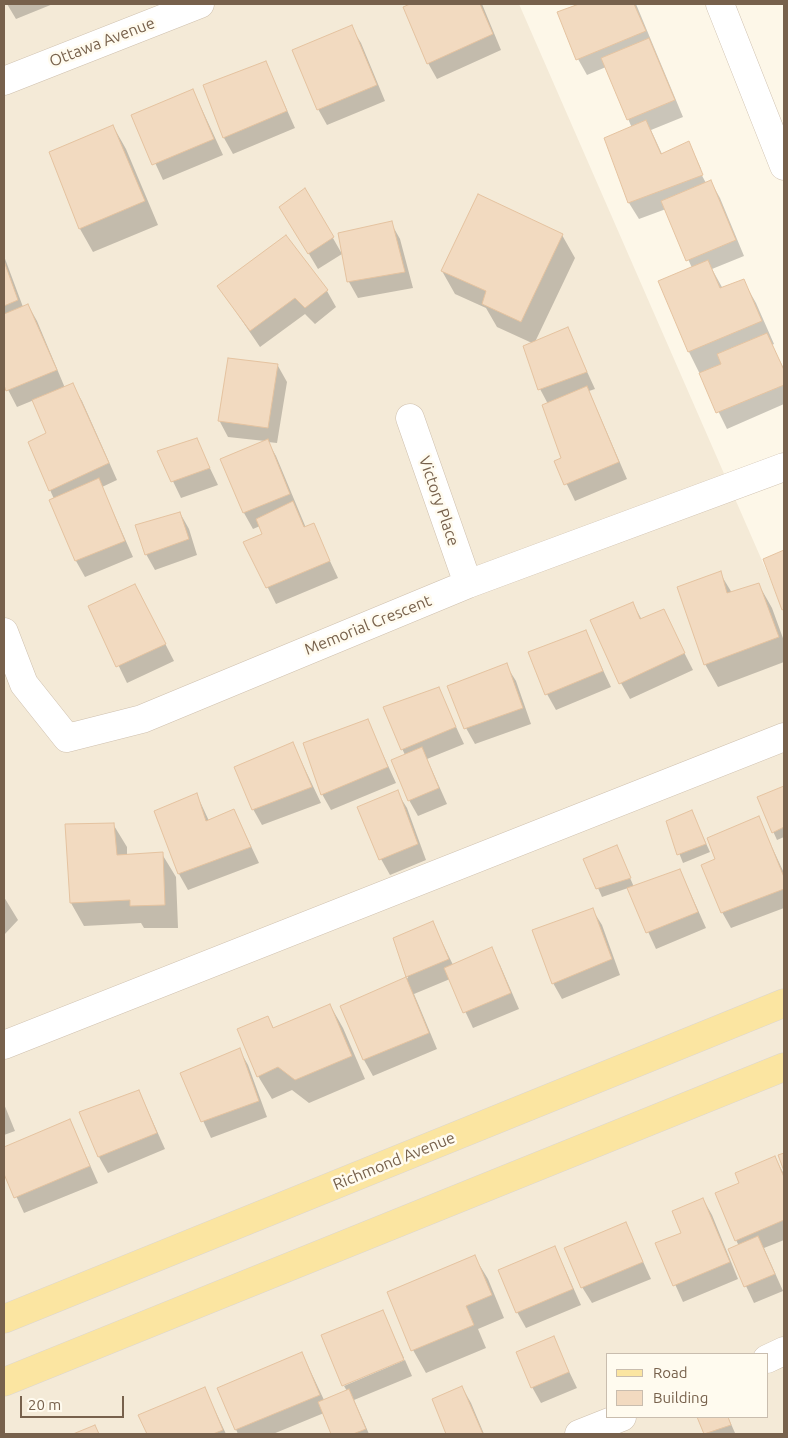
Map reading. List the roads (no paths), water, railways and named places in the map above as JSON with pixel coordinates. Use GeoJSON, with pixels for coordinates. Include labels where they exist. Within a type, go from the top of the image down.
{"type":"FeatureCollection","features":[{"type":"Feature","properties":{"kind":"main road","name":"Richmond Avenue"},"geometry":{"type":"LineString","coordinates":[[4,1320],[784,1002]]}},
{"type":"Feature","properties":{"kind":"main road"},"geometry":{"type":"LineString","coordinates":[[4,1382],[784,1067]]}},
{"type":"Feature","properties":{"kind":"street","name":"Ottawa Avenue"},"geometry":{"type":"LineString","coordinates":[[4,81],[200,4]]}},
{"type":"Feature","properties":{"kind":"street"},"geometry":{"type":"LineString","coordinates":[[720,4],[784,166]]}},
{"type":"Feature","properties":{"kind":"street","name":"Victory Place"},"geometry":{"type":"LineString","coordinates":[[410,418],[468,584]]}},
{"type":"Feature","properties":{"kind":"street","name":"Memorial Crescent"},"geometry":{"type":"LineString","coordinates":[[4,632],[24,684],[67,738],[142,719],[468,584],[784,467]]}},
{"type":"Feature","properties":{"kind":"street"},"geometry":{"type":"LineString","coordinates":[[4,1045],[784,737]]}},
{"type":"Feature","properties":{"kind":"street"},"geometry":{"type":"LineString","coordinates":[[768,1358],[784,1352]]}},
{"type":"Feature","properties":{"kind":"street"},"geometry":{"type":"LineString","coordinates":[[579,1434],[619,1418]]}}]}
